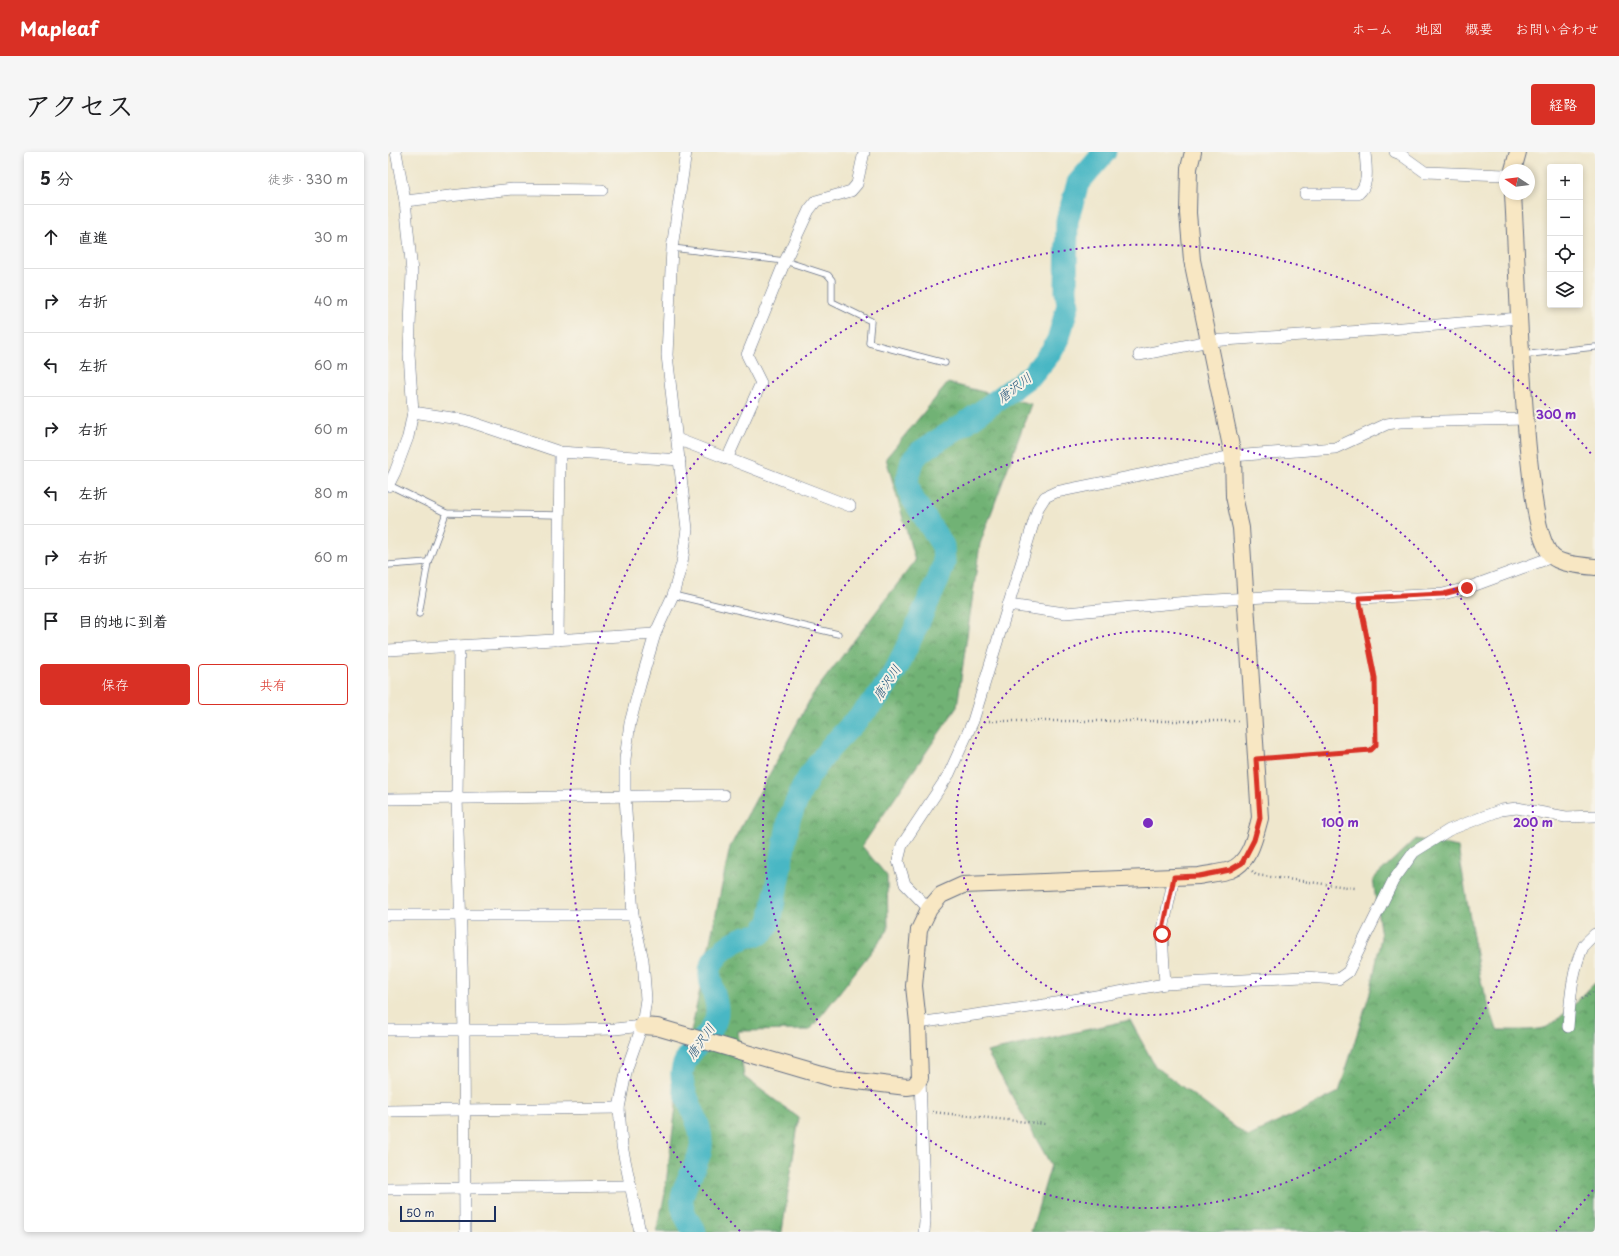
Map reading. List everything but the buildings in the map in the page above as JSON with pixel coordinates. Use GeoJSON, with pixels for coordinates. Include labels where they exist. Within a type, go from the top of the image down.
{"type":"FeatureCollection","features":[{"type":"Feature","properties":{"kind":"street"},"geometry":{"type":"LineString","coordinates":[[388,486],[408,437],[413,412],[408,354],[412,272],[405,201],[396,152]]}},
{"type":"Feature","properties":{"kind":"street"},"geometry":{"type":"LineString","coordinates":[[640,1232],[622,1146],[619,1108],[627,1068],[642,1026],[646,999],[643,960],[633,914],[625,797],[625,759],[630,723],[655,634],[673,595],[682,562],[687,529],[667,355],[672,248],[686,152]]}},
{"type":"Feature","properties":{"kind":"street"},"geometry":{"type":"LineString","coordinates":[[727,458],[761,383],[747,355],[785,261],[809,210],[816,201],[851,191],[857,184],[864,152]]}},
{"type":"Feature","properties":{"kind":"street"},"geometry":{"type":"LineString","coordinates":[[924,1232],[922,1111],[918,1023],[914,986],[919,930],[929,909],[941,895],[963,885],[1199,876],[1230,870],[1242,863],[1254,840],[1260,818],[1241,528],[1234,496],[1232,456],[1192,260],[1188,213],[1189,168],[1193,152]]}},
{"type":"Feature","properties":{"kind":"street"},"geometry":{"type":"LineString","coordinates":[[1305,194],[1358,194],[1364,189],[1366,181],[1365,152]]}},
{"type":"Feature","properties":{"kind":"street"},"geometry":{"type":"LineString","coordinates":[[1395,152],[1425,172],[1499,175]]}},
{"type":"Feature","properties":{"kind":"street"},"geometry":{"type":"LineString","coordinates":[[1515,164],[1518,152]]}},
{"type":"Feature","properties":{"kind":"street"},"geometry":{"type":"LineString","coordinates":[[405,201],[513,189],[602,190]]}},
{"type":"Feature","properties":{"kind":"street"},"geometry":{"type":"LineString","coordinates":[[1513,200],[1525,420],[1533,497],[1541,533],[1552,557]]}},
{"type":"Feature","properties":{"kind":"street"},"geometry":{"type":"LineString","coordinates":[[1139,355],[1209,341],[1379,330],[1519,318]]}},
{"type":"Feature","properties":{"kind":"street"},"geometry":{"type":"LineString","coordinates":[[413,412],[465,420],[560,452],[680,460]]}},
{"type":"Feature","properties":{"kind":"street"},"geometry":{"type":"LineString","coordinates":[[929,909],[905,884],[898,861],[902,845],[949,774],[972,721],[1038,508],[1045,497],[1056,492],[1232,456],[1335,448],[1388,424],[1400,422],[1525,420]]}},
{"type":"Feature","properties":{"kind":"street"},"geometry":{"type":"LineString","coordinates":[[677,440],[850,506]]}},
{"type":"Feature","properties":{"kind":"street"},"geometry":{"type":"LineString","coordinates":[[558,640],[560,452]]}},
{"type":"Feature","properties":{"kind":"street"},"geometry":{"type":"LineString","coordinates":[[1008,606],[1065,613],[1199,601],[1283,596],[1359,598],[1443,594],[1467,588],[1552,557],[1568,563],[1595,567]]}},
{"type":"Feature","properties":{"kind":"street"},"geometry":{"type":"LineString","coordinates":[[388,650],[655,634]]}},
{"type":"Feature","properties":{"kind":"street"},"geometry":{"type":"LineString","coordinates":[[459,646],[457,798],[464,1030],[465,1232]]}},
{"type":"Feature","properties":{"kind":"street"},"geometry":{"type":"LineString","coordinates":[[388,799],[724,795]]}},
{"type":"Feature","properties":{"kind":"street"},"geometry":{"type":"LineString","coordinates":[[918,1023],[1044,1006],[1165,984],[1303,977],[1338,979],[1348,972],[1393,881],[1414,852],[1449,830],[1501,810],[1518,808],[1566,817],[1595,816]]}},
{"type":"Feature","properties":{"kind":"street"},"geometry":{"type":"LineString","coordinates":[[1165,984],[1162,934],[1174,877]]}},
{"type":"Feature","properties":{"kind":"street"},"geometry":{"type":"LineString","coordinates":[[388,915],[633,914]]}},
{"type":"Feature","properties":{"kind":"street"},"geometry":{"type":"LineString","coordinates":[[1568,1027],[1577,963],[1585,944],[1595,934]]}},
{"type":"Feature","properties":{"kind":"street"},"geometry":{"type":"LineString","coordinates":[[388,1030],[578,1030],[615,1029],[642,1026],[657,1027],[832,1078],[907,1087],[914,1086],[920,1078]]}},
{"type":"Feature","properties":{"kind":"street"},"geometry":{"type":"LineString","coordinates":[[388,1111],[619,1108]]}},
{"type":"Feature","properties":{"kind":"street"},"geometry":{"type":"LineString","coordinates":[[388,1189],[631,1186]]}},
{"type":"Feature","properties":{"kind":"lane"},"geometry":{"type":"LineString","coordinates":[[672,248],[785,261],[828,275],[832,280],[832,302],[871,321],[869,343],[945,363]]}},
{"type":"Feature","properties":{"kind":"lane"},"geometry":{"type":"LineString","coordinates":[[1521,355],[1595,347]]}},
{"type":"Feature","properties":{"kind":"lane"},"geometry":{"type":"LineString","coordinates":[[388,486],[446,513],[559,516]]}},
{"type":"Feature","properties":{"kind":"lane"},"geometry":{"type":"LineString","coordinates":[[419,614],[428,562],[446,513]]}},
{"type":"Feature","properties":{"kind":"lane"},"geometry":{"type":"LineString","coordinates":[[388,565],[428,562]]}},
{"type":"Feature","properties":{"kind":"lane"},"geometry":{"type":"LineString","coordinates":[[673,595],[838,634]]}},
{"type":"Feature","properties":{"kind":"path"},"geometry":{"type":"LineString","coordinates":[[1256,759],[1371,750],[1376,745],[1375,678],[1359,598]]}},
{"type":"Feature","properties":{"kind":"path"},"geometry":{"type":"LineString","coordinates":[[972,721],[1253,721]]}},
{"type":"Feature","properties":{"kind":"path"},"geometry":{"type":"LineString","coordinates":[[1242,863],[1256,875],[1354,888]]}},
{"type":"Feature","properties":{"kind":"path"},"geometry":{"type":"LineString","coordinates":[[922,1111],[1046,1124]]}},
{"type":"Feature","properties":{"kind":"green space"},"geometry":{"type":"Polygon","coordinates":[[[948,383],[1031,404],[980,544],[957,707],[862,846],[887,876],[888,930],[810,1030],[738,1031],[744,1077],[799,1118],[782,1232],[656,1232],[664,1199],[677,1098],[730,847],[813,694],[915,561],[886,458],[948,383]]]}},
{"type":"Feature","properties":{"kind":"green space"},"geometry":{"type":"Polygon","coordinates":[[[1415,839],[1458,847],[1480,978],[1497,1030],[1534,1030],[1549,1026],[1563,1015],[1595,983],[1595,1232],[1031,1232],[1051,1165],[987,1052],[1130,1020],[1155,1066],[1248,1137],[1339,1092],[1371,989],[1381,937],[1373,879],[1415,839]]]}},
{"type":"Feature","properties":{"kind":"waterway","name":"唐沢川"},"geometry":{"type":"LineString","coordinates":[[695,1232],[688,1221],[682,1206],[682,1196],[700,1154],[701,1137],[696,1118],[682,1081],[682,1072],[684,1063],[689,1055],[707,1034],[716,1019],[717,1010],[710,978],[711,966],[717,956],[728,946],[746,937],[760,934],[770,922],[789,819],[801,791],[810,775],[829,749],[879,696],[897,668],[938,580],[944,563],[943,546],[911,496],[907,481],[912,461],[920,452],[967,422],[1034,373],[1051,352],[1058,340],[1068,305],[1066,291],[1067,221],[1078,183],[1105,152]]}},
{"type":"Feature","properties":{"kind":"route"},"geometry":{"type":"LineString","coordinates":[[1162,934],[1174,877],[1199,876],[1230,870],[1242,863],[1254,840],[1260,818],[1256,759],[1371,750],[1376,745],[1375,678],[1359,598],[1443,594],[1467,588]]}}]}
